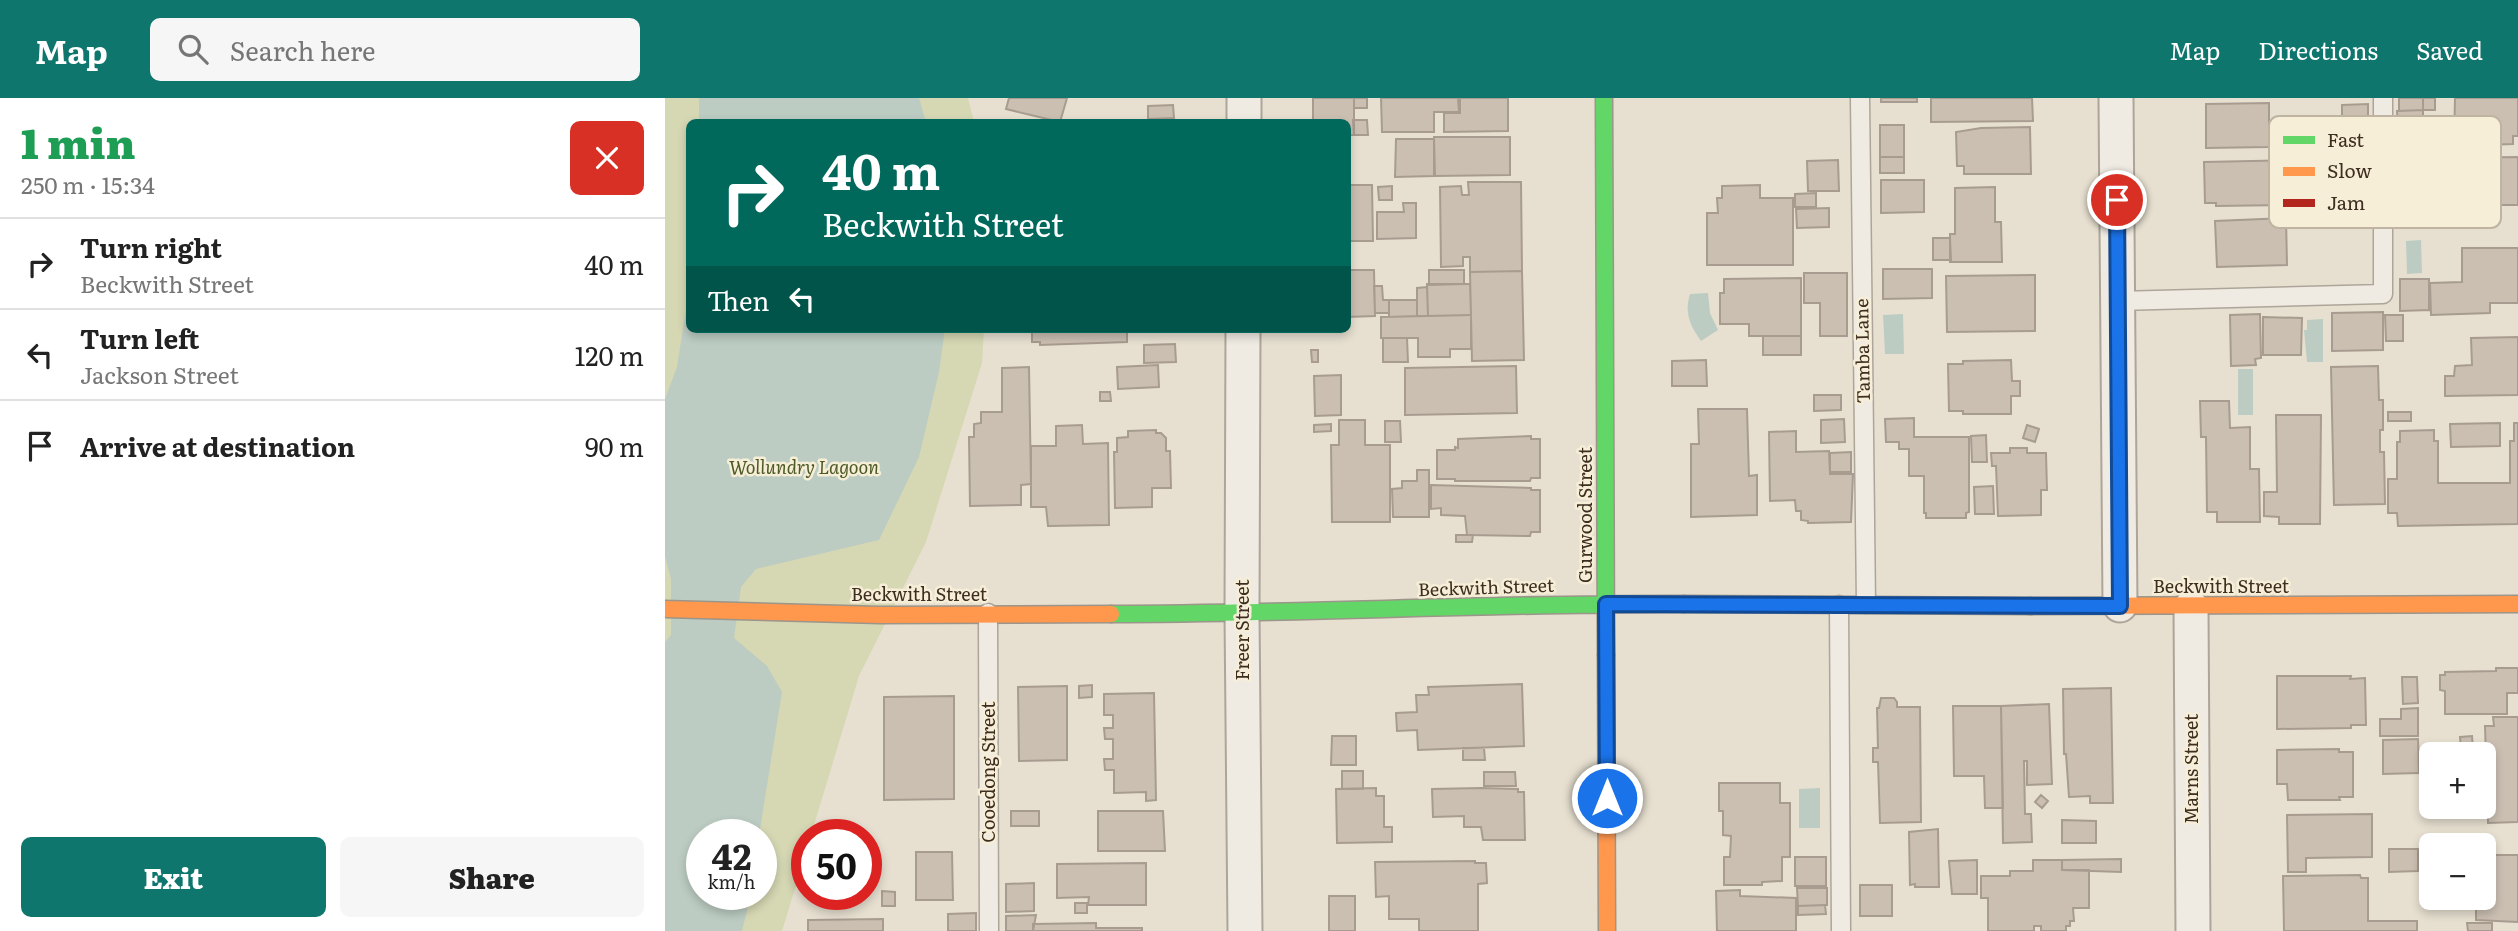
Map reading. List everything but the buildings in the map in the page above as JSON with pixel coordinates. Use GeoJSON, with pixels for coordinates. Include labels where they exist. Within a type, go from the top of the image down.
{"type":"FeatureCollection","features":[{"type":"Feature","properties":{"kind":"street"},"geometry":{"type":"LineString","coordinates":[[1244,98],[1244,119]]}},
{"type":"Feature","properties":{"kind":"street","name":"Gurwood Street"},"geometry":{"type":"LineString","coordinates":[[1604,98],[1608,931]]}},
{"type":"Feature","properties":{"kind":"street"},"geometry":{"type":"LineString","coordinates":[[2116,98],[2120,606]]}},
{"type":"Feature","properties":{"kind":"street","name":"Freer Street"},"geometry":{"type":"LineString","coordinates":[[1243,333],[1245,931]]}},
{"type":"Feature","properties":{"kind":"street","name":"Beckwith Street"},"geometry":{"type":"LineString","coordinates":[[668,609],[880,615],[1242,614],[1606,604],[2191,607],[2518,604]]}},
{"type":"Feature","properties":{"kind":"street","name":"Marns Street"},"geometry":{"type":"LineString","coordinates":[[2191,607],[2193,931]]}},
{"type":"Feature","properties":{"kind":"lane","name":"Tamba Lane"},"geometry":{"type":"LineString","coordinates":[[1860,98],[1866,604]]}},
{"type":"Feature","properties":{"kind":"lane"},"geometry":{"type":"LineString","coordinates":[[2383,98],[2383,116]]}},
{"type":"Feature","properties":{"kind":"lane"},"geometry":{"type":"LineString","coordinates":[[2118,301],[2383,294],[2383,228]]}},
{"type":"Feature","properties":{"kind":"lane"},"geometry":{"type":"LineString","coordinates":[[1839,605],[1841,931]]}},
{"type":"Feature","properties":{"kind":"lane","name":"Cooedong Street"},"geometry":{"type":"LineString","coordinates":[[988,613],[989,931]]}},
{"type":"Feature","properties":{"kind":"green space","name":"Wollundry Lagoon"},"geometry":{"type":"Polygon","coordinates":[[[665,98],[968,98],[973,119],[686,119],[686,333],[984,333],[982,363],[926,542],[859,676],[816,819],[791,819],[791,902],[782,931],[665,931],[665,98]]]}},
{"type":"Feature","properties":{"kind":"shaded area"},"geometry":{"type":"Polygon","coordinates":[[[699,98],[919,98],[925,119],[699,119],[699,98]]]}},
{"type":"Feature","properties":{"kind":"shaded area"},"geometry":{"type":"Polygon","coordinates":[[[2421,240],[2422,273],[2407,274],[2406,241],[2421,240]]]}},
{"type":"Feature","properties":{"kind":"shaded area"},"geometry":{"type":"Polygon","coordinates":[[[1708,293],[1710,313],[1718,330],[1701,341],[1689,319],[1688,301],[1690,294],[1708,293]]]}},
{"type":"Feature","properties":{"kind":"shaded area","name":"Wollundry Lagoon"},"geometry":{"type":"Polygon","coordinates":[[[686,309],[686,333],[944,333],[939,372],[919,457],[879,540],[756,569],[741,587],[734,638],[767,666],[782,692],[762,819],[686,819],[686,910],[747,910],[742,931],[665,931],[665,642],[671,635],[671,579],[665,556],[665,399],[677,367],[686,309]]]}},
{"type":"Feature","properties":{"kind":"shaded area"},"geometry":{"type":"Polygon","coordinates":[[[1903,314],[1904,354],[1885,354],[1883,315],[1903,314]]]}},
{"type":"Feature","properties":{"kind":"shaded area"},"geometry":{"type":"Polygon","coordinates":[[[2323,319],[2323,362],[2307,362],[2304,330],[2307,330],[2307,320],[2323,319]]]}},
{"type":"Feature","properties":{"kind":"shaded area"},"geometry":{"type":"Polygon","coordinates":[[[2238,369],[2253,369],[2253,415],[2238,415],[2238,369]]]}},
{"type":"Feature","properties":{"kind":"shaded area"},"geometry":{"type":"Polygon","coordinates":[[[1820,788],[1820,828],[1799,828],[1799,789],[1820,788]]]}},
{"type":"Feature","properties":{"kind":"traffic: fast"},"geometry":{"type":"LineString","coordinates":[[1604,98],[1606,655]]}},
{"type":"Feature","properties":{"kind":"traffic: fast"},"geometry":{"type":"LineString","coordinates":[[1111,614],[1684,604]]}},
{"type":"Feature","properties":{"kind":"traffic: slow"},"geometry":{"type":"LineString","coordinates":[[2030,606],[2518,604]]}},
{"type":"Feature","properties":{"kind":"traffic: slow"},"geometry":{"type":"LineString","coordinates":[[665,609],[880,615],[1111,614]]}},
{"type":"Feature","properties":{"kind":"traffic: slow"},"geometry":{"type":"LineString","coordinates":[[1606,655],[1607,931]]}},
{"type":"Feature","properties":{"kind":"traffic: jam"},"geometry":{"type":"LineString","coordinates":[[1684,604],[2030,606]]}},
{"type":"Feature","properties":{"kind":"route"},"geometry":{"type":"LineString","coordinates":[[1607,798],[1606,604],[2120,606],[2117,200]]}}]}
